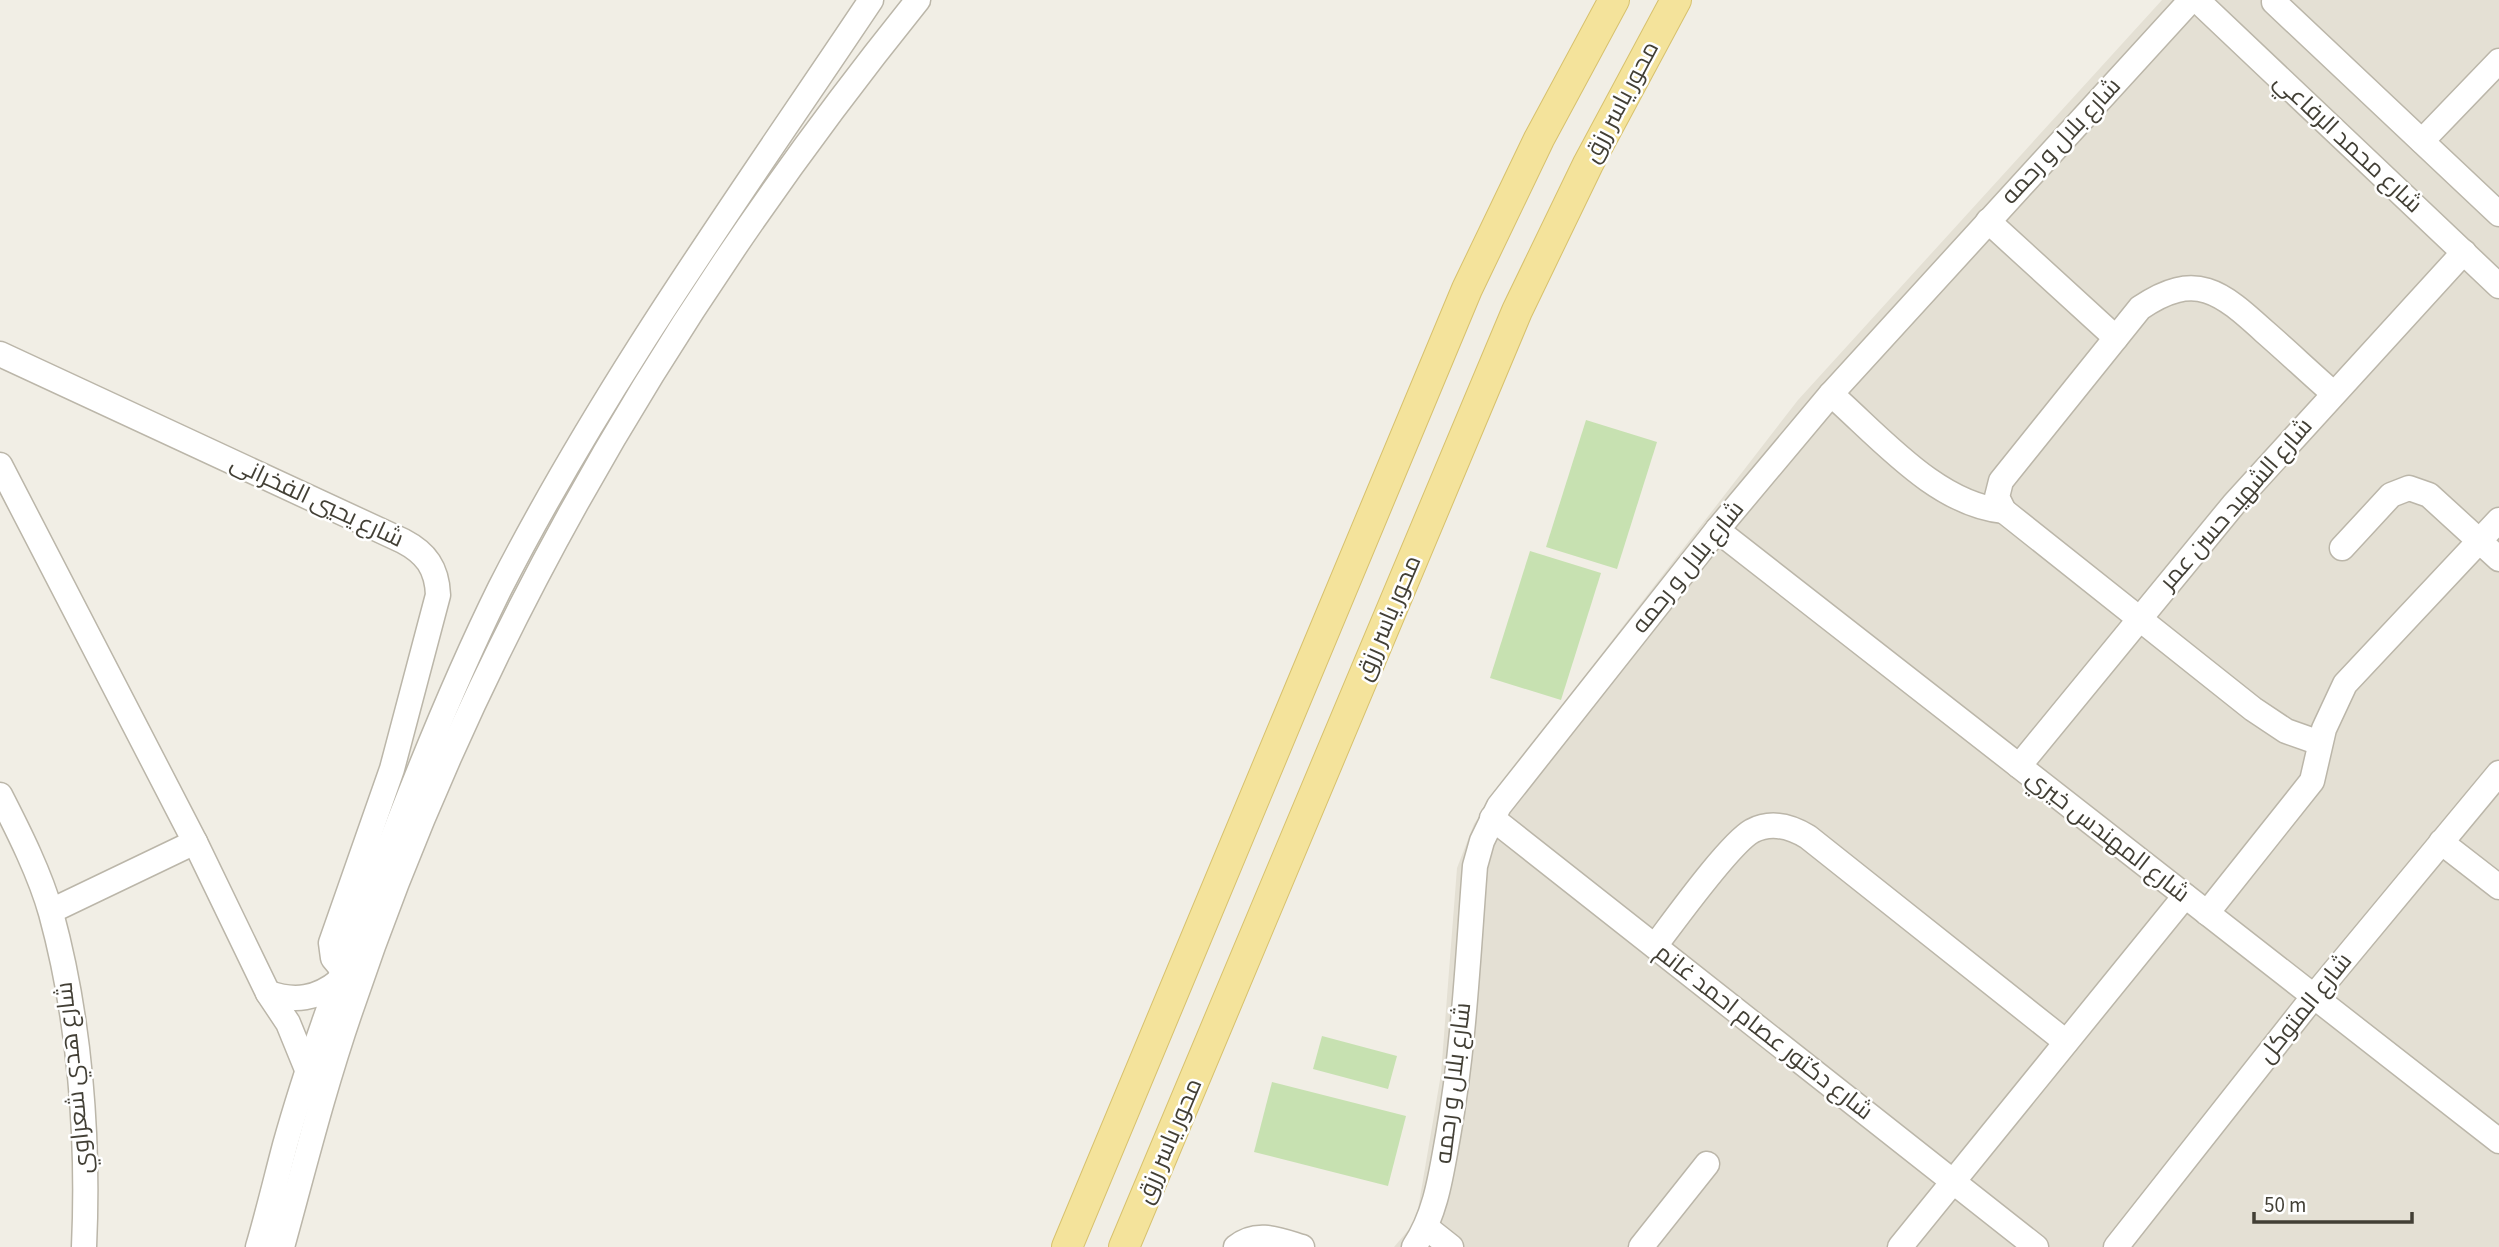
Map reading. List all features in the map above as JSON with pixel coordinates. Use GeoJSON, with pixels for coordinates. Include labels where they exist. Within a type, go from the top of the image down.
{"type":"FeatureCollection","features":[{"type":"Feature","properties":{"kind":"main road"},"geometry":{"type":"LineString","coordinates":[[1067,1247],[1467,289],[1539,139],[1614,0]]}},
{"type":"Feature","properties":{"kind":"main road","name":"محور ياسر رزق"},"geometry":{"type":"LineString","coordinates":[[1124,1247],[1517,311],[1588,164],[1676,0]]}},
{"type":"Feature","properties":{"kind":"street"},"geometry":{"type":"LineString","coordinates":[[258,1247],[308,1072],[341,975],[416,777],[500,590],[582,441],[695,258],[871,0]]}},
{"type":"Feature","properties":{"kind":"street"},"geometry":{"type":"LineString","coordinates":[[282,1247],[335,1057],[401,872],[458,740],[541,566],[611,439],[699,296],[809,139],[918,0]]}},
{"type":"Feature","properties":{"kind":"street","name":"شارع بلال و رحمه"},"geometry":{"type":"LineString","coordinates":[[1421,1238],[1443,1169],[1457,1085],[1475,866],[1492,818],[1507,794],[1717,530],[1831,394],[2191,0]]}},
{"type":"Feature","properties":{"kind":"street","name":"شارع محمد الرفاعي"},"geometry":{"type":"LineString","coordinates":[[2197,0],[2499,286]]}},
{"type":"Feature","properties":{"kind":"street"},"geometry":{"type":"LineString","coordinates":[[2274,2],[2499,214]]}},
{"type":"Feature","properties":{"kind":"street"},"geometry":{"type":"LineString","coordinates":[[2421,141],[2499,61]]}},
{"type":"Feature","properties":{"kind":"street"},"geometry":{"type":"LineString","coordinates":[[1987,221],[2116,338]]}},
{"type":"Feature","properties":{"kind":"street","name":"شارع الشهيد حسن عمر"},"geometry":{"type":"LineString","coordinates":[[2019,766],[2138,618],[2333,393],[2464,252]]}},
{"type":"Feature","properties":{"kind":"street"},"geometry":{"type":"LineString","coordinates":[[2320,743],[2269,721],[2004,511],[1997,497],[2001,481],[2140,308],[2154,299],[2184,288],[2208,290],[2230,300],[2333,393]]}},
{"type":"Feature","properties":{"kind":"street","name":"شارع يحيي الفخرانى"},"geometry":{"type":"LineString","coordinates":[[0,354],[403,541],[429,560],[437,576],[438,594],[392,769],[332,936],[331,951],[341,975]]}},
{"type":"Feature","properties":{"kind":"street"},"geometry":{"type":"LineString","coordinates":[[1831,394],[1938,488],[1969,505],[2004,511]]}},
{"type":"Feature","properties":{"kind":"street"},"geometry":{"type":"LineString","coordinates":[[0,465],[195,842],[268,993],[292,1031],[308,1072]]}},
{"type":"Feature","properties":{"kind":"street"},"geometry":{"type":"LineString","coordinates":[[2342,548],[2391,495],[2409,488],[2429,495],[2499,559]]}},
{"type":"Feature","properties":{"kind":"street"},"geometry":{"type":"LineString","coordinates":[[2207,913],[2306,790],[2316,770],[2320,743],[2329,713],[2345,684],[2499,520]]}},
{"type":"Feature","properties":{"kind":"street","name":"شارع المهندس خيري"},"geometry":{"type":"LineString","coordinates":[[1717,530],[2499,1141]]}},
{"type":"Feature","properties":{"kind":"street"},"geometry":{"type":"LineString","coordinates":[[392,769],[416,777]]}},
{"type":"Feature","properties":{"kind":"street","name":"شارع المتوكل"},"geometry":{"type":"LineString","coordinates":[[2116,1247],[2314,996],[2499,773]]}},
{"type":"Feature","properties":{"kind":"street","name":"شارع هدي شعراوي"},"geometry":{"type":"LineString","coordinates":[[0,796],[51,911],[73,1017],[82,1123],[84,1247]]}},
{"type":"Feature","properties":{"kind":"street","name":"شارع دكتور عصام احمد غانم"},"geometry":{"type":"LineString","coordinates":[[1492,818],[2036,1247]]}},
{"type":"Feature","properties":{"kind":"street"},"geometry":{"type":"LineString","coordinates":[[1655,946],[1740,839],[1766,826],[1781,825],[1808,837],[2066,1042]]}},
{"type":"Feature","properties":{"kind":"street"},"geometry":{"type":"LineString","coordinates":[[51,911],[195,842]]}},
{"type":"Feature","properties":{"kind":"street"},"geometry":{"type":"LineString","coordinates":[[2441,842],[2499,887]]}},
{"type":"Feature","properties":{"kind":"street"},"geometry":{"type":"LineString","coordinates":[[1900,1247],[2185,896]]}},
{"type":"Feature","properties":{"kind":"street"},"geometry":{"type":"LineString","coordinates":[[268,993],[280,998],[305,998],[329,989],[341,975]]}},
{"type":"Feature","properties":{"kind":"street"},"geometry":{"type":"LineString","coordinates":[[1641,1247],[1707,1164]]}},
{"type":"Feature","properties":{"kind":"street"},"geometry":{"type":"LineString","coordinates":[[1236,1247],[1256,1237],[1291,1245]]}},
{"type":"Feature","properties":{"kind":"street"},"geometry":{"type":"LineString","coordinates":[[1421,1238],[1451,1247]]}},
{"type":"Feature","properties":{"kind":"shaded area"},"geometry":{"type":"Polygon","coordinates":[[[2162,0],[2499,0],[2499,1247],[1394,1247],[1416,1221],[1441,1074],[1457,868],[1474,824],[1501,784],[1798,400],[2162,0]]]}},
{"type":"Feature","properties":{"kind":"green space"},"geometry":{"type":"Polygon","coordinates":[[[1586,420],[1657,442],[1617,569],[1546,547],[1586,420]]]}},
{"type":"Feature","properties":{"kind":"green space"},"geometry":{"type":"Polygon","coordinates":[[[1530,551],[1601,573],[1561,700],[1490,678],[1530,551]]]}},
{"type":"Feature","properties":{"kind":"green space"},"geometry":{"type":"Polygon","coordinates":[[[1322,1036],[1397,1056],[1388,1089],[1313,1069],[1322,1036]]]}},
{"type":"Feature","properties":{"kind":"green space"},"geometry":{"type":"Polygon","coordinates":[[[1272,1082],[1406,1116],[1388,1186],[1254,1152],[1272,1082]]]}}]}
